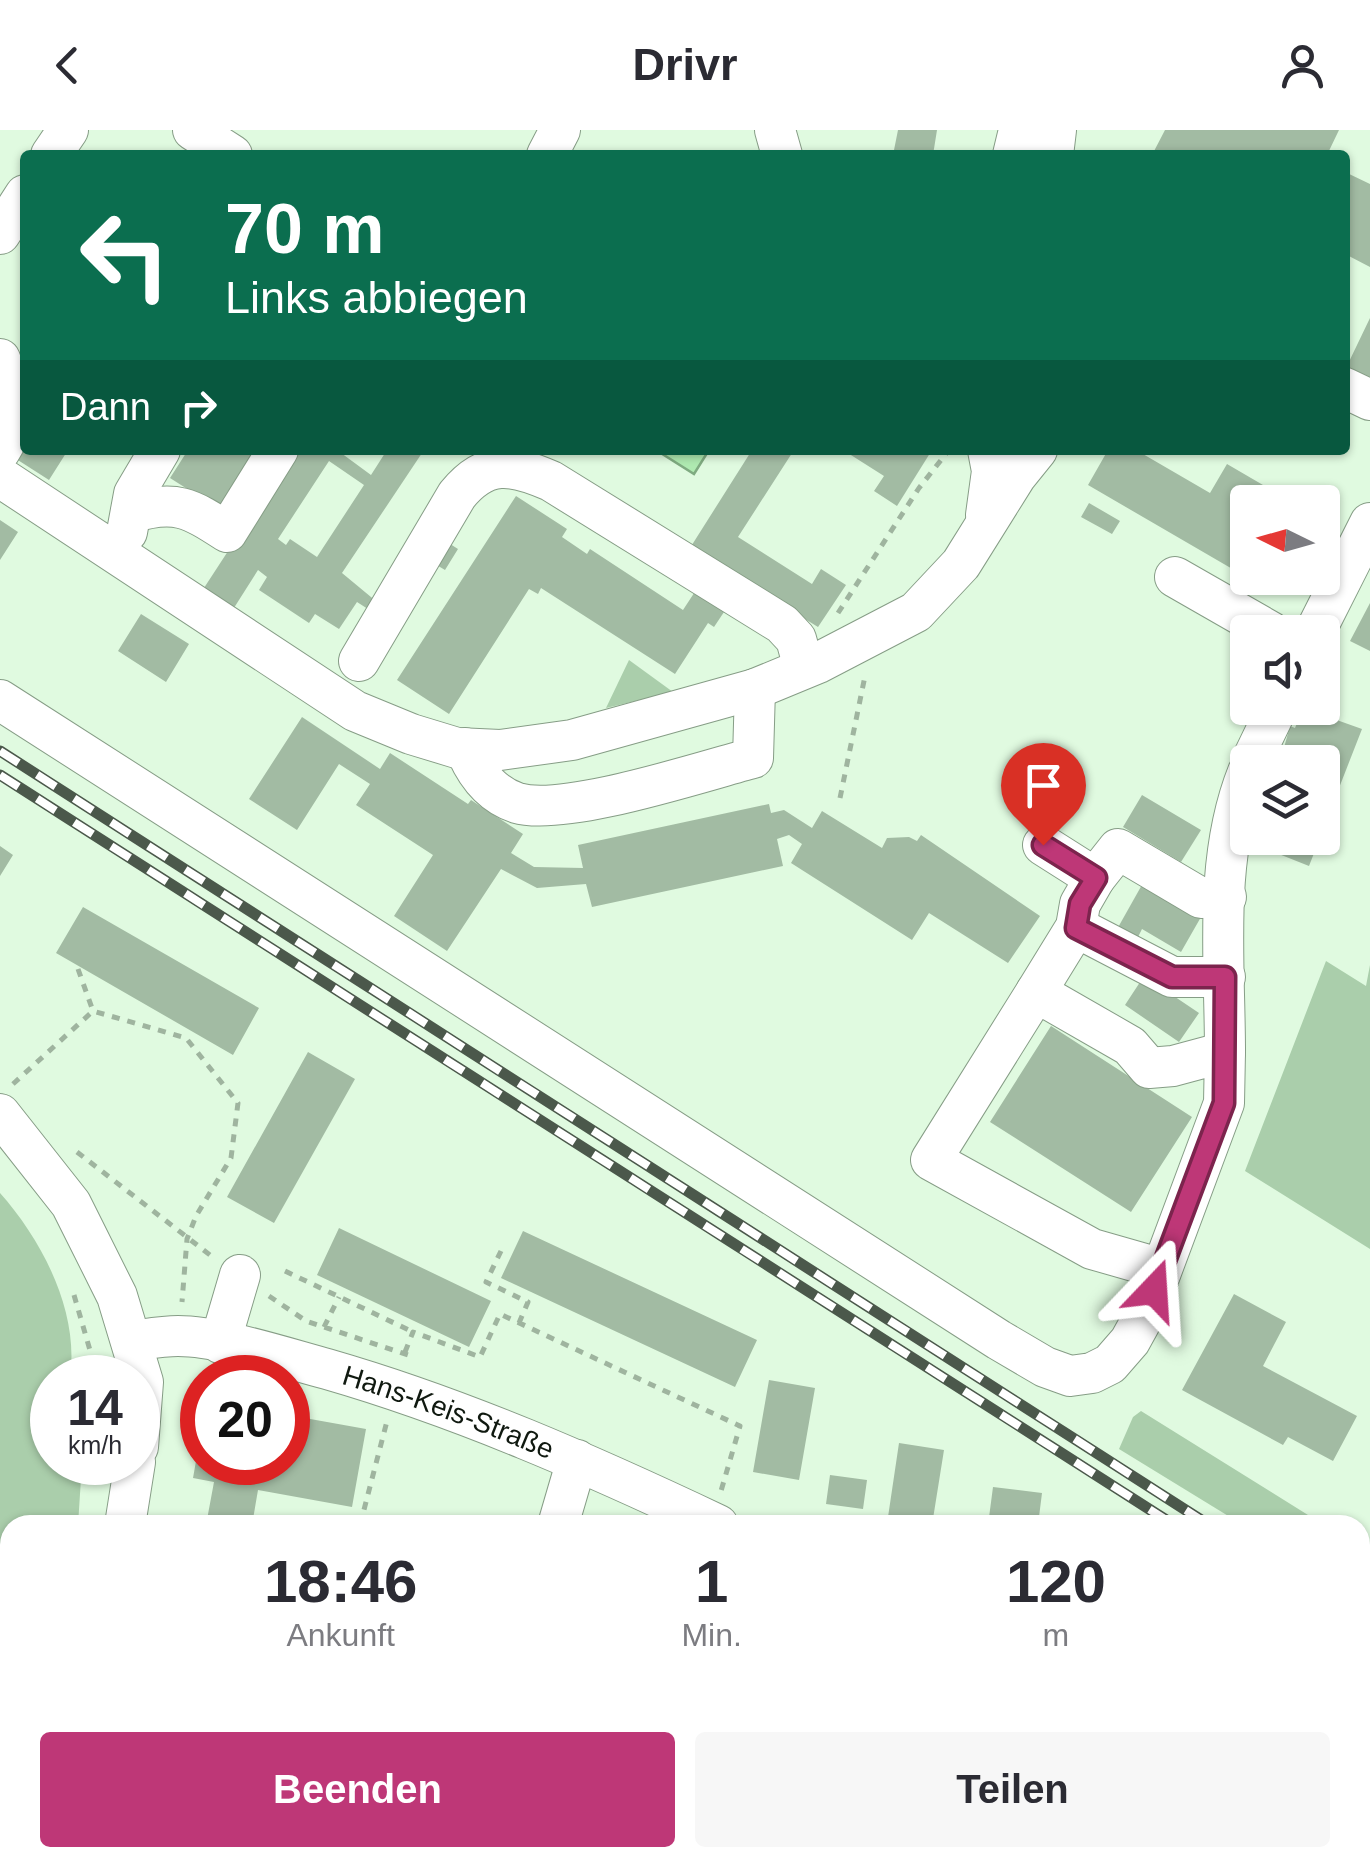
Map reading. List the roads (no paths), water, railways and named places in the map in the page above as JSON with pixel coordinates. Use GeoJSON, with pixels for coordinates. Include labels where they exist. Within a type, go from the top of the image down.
{"type":"FeatureCollection","features":[{"type":"Feature","properties":{"kind":"street"},"geometry":{"type":"LineString","coordinates":[[0,234],[20,204]]}},
{"type":"Feature","properties":{"kind":"street"},"geometry":{"type":"LineString","coordinates":[[0,359],[18,412],[0,451]]}},
{"type":"Feature","properties":{"kind":"street"},"geometry":{"type":"LineString","coordinates":[[123,555],[134,494],[157,455]]}},
{"type":"Feature","properties":{"kind":"street"},"geometry":{"type":"LineString","coordinates":[[131,513],[152,506],[182,506],[228,532],[275,455]]}},
{"type":"Feature","properties":{"kind":"street"},"geometry":{"type":"LineString","coordinates":[[984,525],[992,472],[989,455]]}},
{"type":"Feature","properties":{"kind":"street"},"geometry":{"type":"LineString","coordinates":[[0,477],[355,711],[411,734],[465,748],[500,750],[572,740],[755,688],[802,658],[916,612],[961,564],[1033,455]]}},
{"type":"Feature","properties":{"kind":"street"},"geometry":{"type":"LineString","coordinates":[[359,661],[457,496],[483,471],[502,467],[522,468],[582,500],[782,624],[796,639],[802,658]]}},
{"type":"Feature","properties":{"kind":"street"},"geometry":{"type":"LineString","coordinates":[[1325,615],[1365,544]]}},
{"type":"Feature","properties":{"kind":"street"},"geometry":{"type":"LineString","coordinates":[[1175,577],[1241,615]]}},
{"type":"Feature","properties":{"kind":"street"},"geometry":{"type":"LineString","coordinates":[[465,748],[476,774],[514,802],[560,806],[753,758],[755,688]]}},
{"type":"Feature","properties":{"kind":"street"},"geometry":{"type":"LineString","coordinates":[[0,700],[1046,1367],[1070,1376],[1092,1373],[1110,1364],[1130,1341],[1146,1312],[1224,1103],[1230,832]]}},
{"type":"Feature","properties":{"kind":"street"},"geometry":{"type":"LineString","coordinates":[[1043,845],[1096,878]]}},
{"type":"Feature","properties":{"kind":"street"},"geometry":{"type":"LineString","coordinates":[[1162,1269],[1092,1249],[931,1160],[1076,928],[1080,904],[1118,849],[1201,898],[1226,897]]}},
{"type":"Feature","properties":{"kind":"street"},"geometry":{"type":"LineString","coordinates":[[1076,928],[1172,977],[1225,977]]}},
{"type":"Feature","properties":{"kind":"street"},"geometry":{"type":"LineString","coordinates":[[1036,992],[1130,1046],[1149,1068],[1226,1052]]}},
{"type":"Feature","properties":{"kind":"street"},"geometry":{"type":"LineString","coordinates":[[3,1102],[71,1204],[117,1296],[136,1355]]}},
{"type":"Feature","properties":{"kind":"street"},"geometry":{"type":"LineString","coordinates":[[220,1343],[240,1275]]}},
{"type":"Feature","properties":{"kind":"street","name":"Hans-Keis-Straße"},"geometry":{"type":"LineString","coordinates":[[132,1341],[180,1336],[400,1371],[696,1515]]}},
{"type":"Feature","properties":{"kind":"street"},"geometry":{"type":"LineString","coordinates":[[561,1515],[577,1460]]}},
{"type":"Feature","properties":{"kind":"street"},"geometry":{"type":"LineString","coordinates":[[127,1515],[131,1485]]}},
{"type":"Feature","properties":{"kind":"railway"},"geometry":{"type":"LineString","coordinates":[[0,751],[1193,1515]]}},
{"type":"Feature","properties":{"kind":"railway"},"geometry":{"type":"LineString","coordinates":[[0,775],[1158,1515]]}}]}
